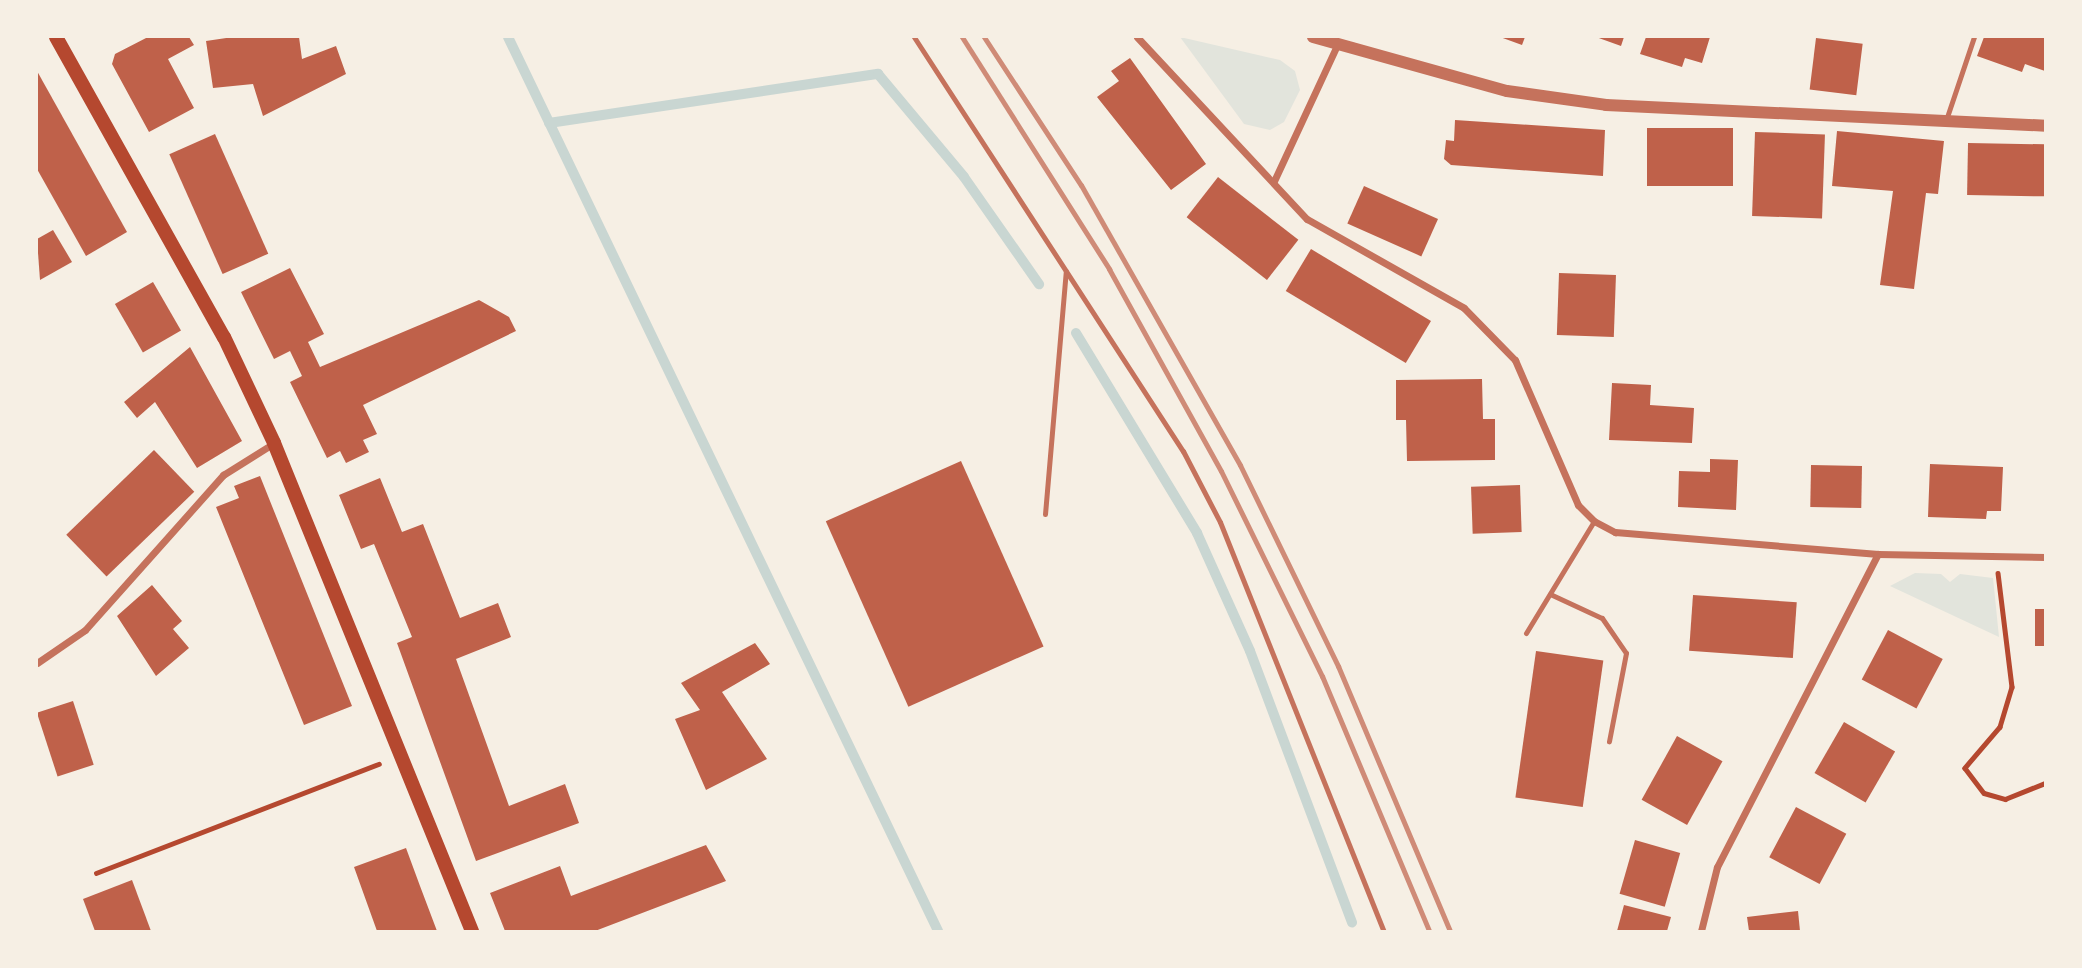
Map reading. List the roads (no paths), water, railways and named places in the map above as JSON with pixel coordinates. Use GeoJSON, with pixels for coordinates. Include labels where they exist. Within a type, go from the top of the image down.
{"type":"FeatureCollection","features":[{"type":"Feature","properties":{"kind":"main road"},"geometry":{"type":"LineString","coordinates":[[56,37],[223,337],[274,443],[404,755],[472,931]]}},
{"type":"Feature","properties":{"kind":"street"},"geometry":{"type":"LineString","coordinates":[[1137,37],[1225,138],[1274,181],[1307,219],[1464,308],[1515,360],[1578,505],[1594,521],[1615,532],[1878,554],[2045,557]]}},
{"type":"Feature","properties":{"kind":"street"},"geometry":{"type":"LineString","coordinates":[[1313,37],[1507,91],[1606,105],[2045,126]]}},
{"type":"Feature","properties":{"kind":"street"},"geometry":{"type":"LineString","coordinates":[[1274,181],[1338,43]]}},
{"type":"Feature","properties":{"kind":"street"},"geometry":{"type":"LineString","coordinates":[[37,663],[85,630],[231,468],[274,443]]}},
{"type":"Feature","properties":{"kind":"street"},"geometry":{"type":"LineString","coordinates":[[1701,931],[1717,867],[1878,554]]}},
{"type":"Feature","properties":{"kind":"lane"},"geometry":{"type":"LineString","coordinates":[[914,37],[1183,451],[1220,522],[1384,931]]}},
{"type":"Feature","properties":{"kind":"lane"},"geometry":{"type":"LineString","coordinates":[[1945,122],[1974,37]]}},
{"type":"Feature","properties":{"kind":"lane"},"geometry":{"type":"LineString","coordinates":[[1045,513],[1066,271]]}},
{"type":"Feature","properties":{"kind":"lane"},"geometry":{"type":"LineString","coordinates":[[1525,633],[1594,521]]}},
{"type":"Feature","properties":{"kind":"lane"},"geometry":{"type":"LineString","coordinates":[[1550,594],[1602,618],[1626,653],[1609,741]]}},
{"type":"Feature","properties":{"kind":"waterway"},"geometry":{"type":"LineString","coordinates":[[508,37],[938,931]]}},
{"type":"Feature","properties":{"kind":"waterway"},"geometry":{"type":"LineString","coordinates":[[549,123],[878,74],[964,177],[1039,284]]}},
{"type":"Feature","properties":{"kind":"waterway"},"geometry":{"type":"LineString","coordinates":[[1076,333],[1197,533],[1250,651],[1352,922]]}},
{"type":"Feature","properties":{"kind":"railway"},"geometry":{"type":"LineString","coordinates":[[962,37],[1109,269],[1221,471],[1322,676],[1429,931]]}},
{"type":"Feature","properties":{"kind":"railway"},"geometry":{"type":"LineString","coordinates":[[984,37],[1081,185],[1240,465],[1338,666],[1450,931]]}}]}
